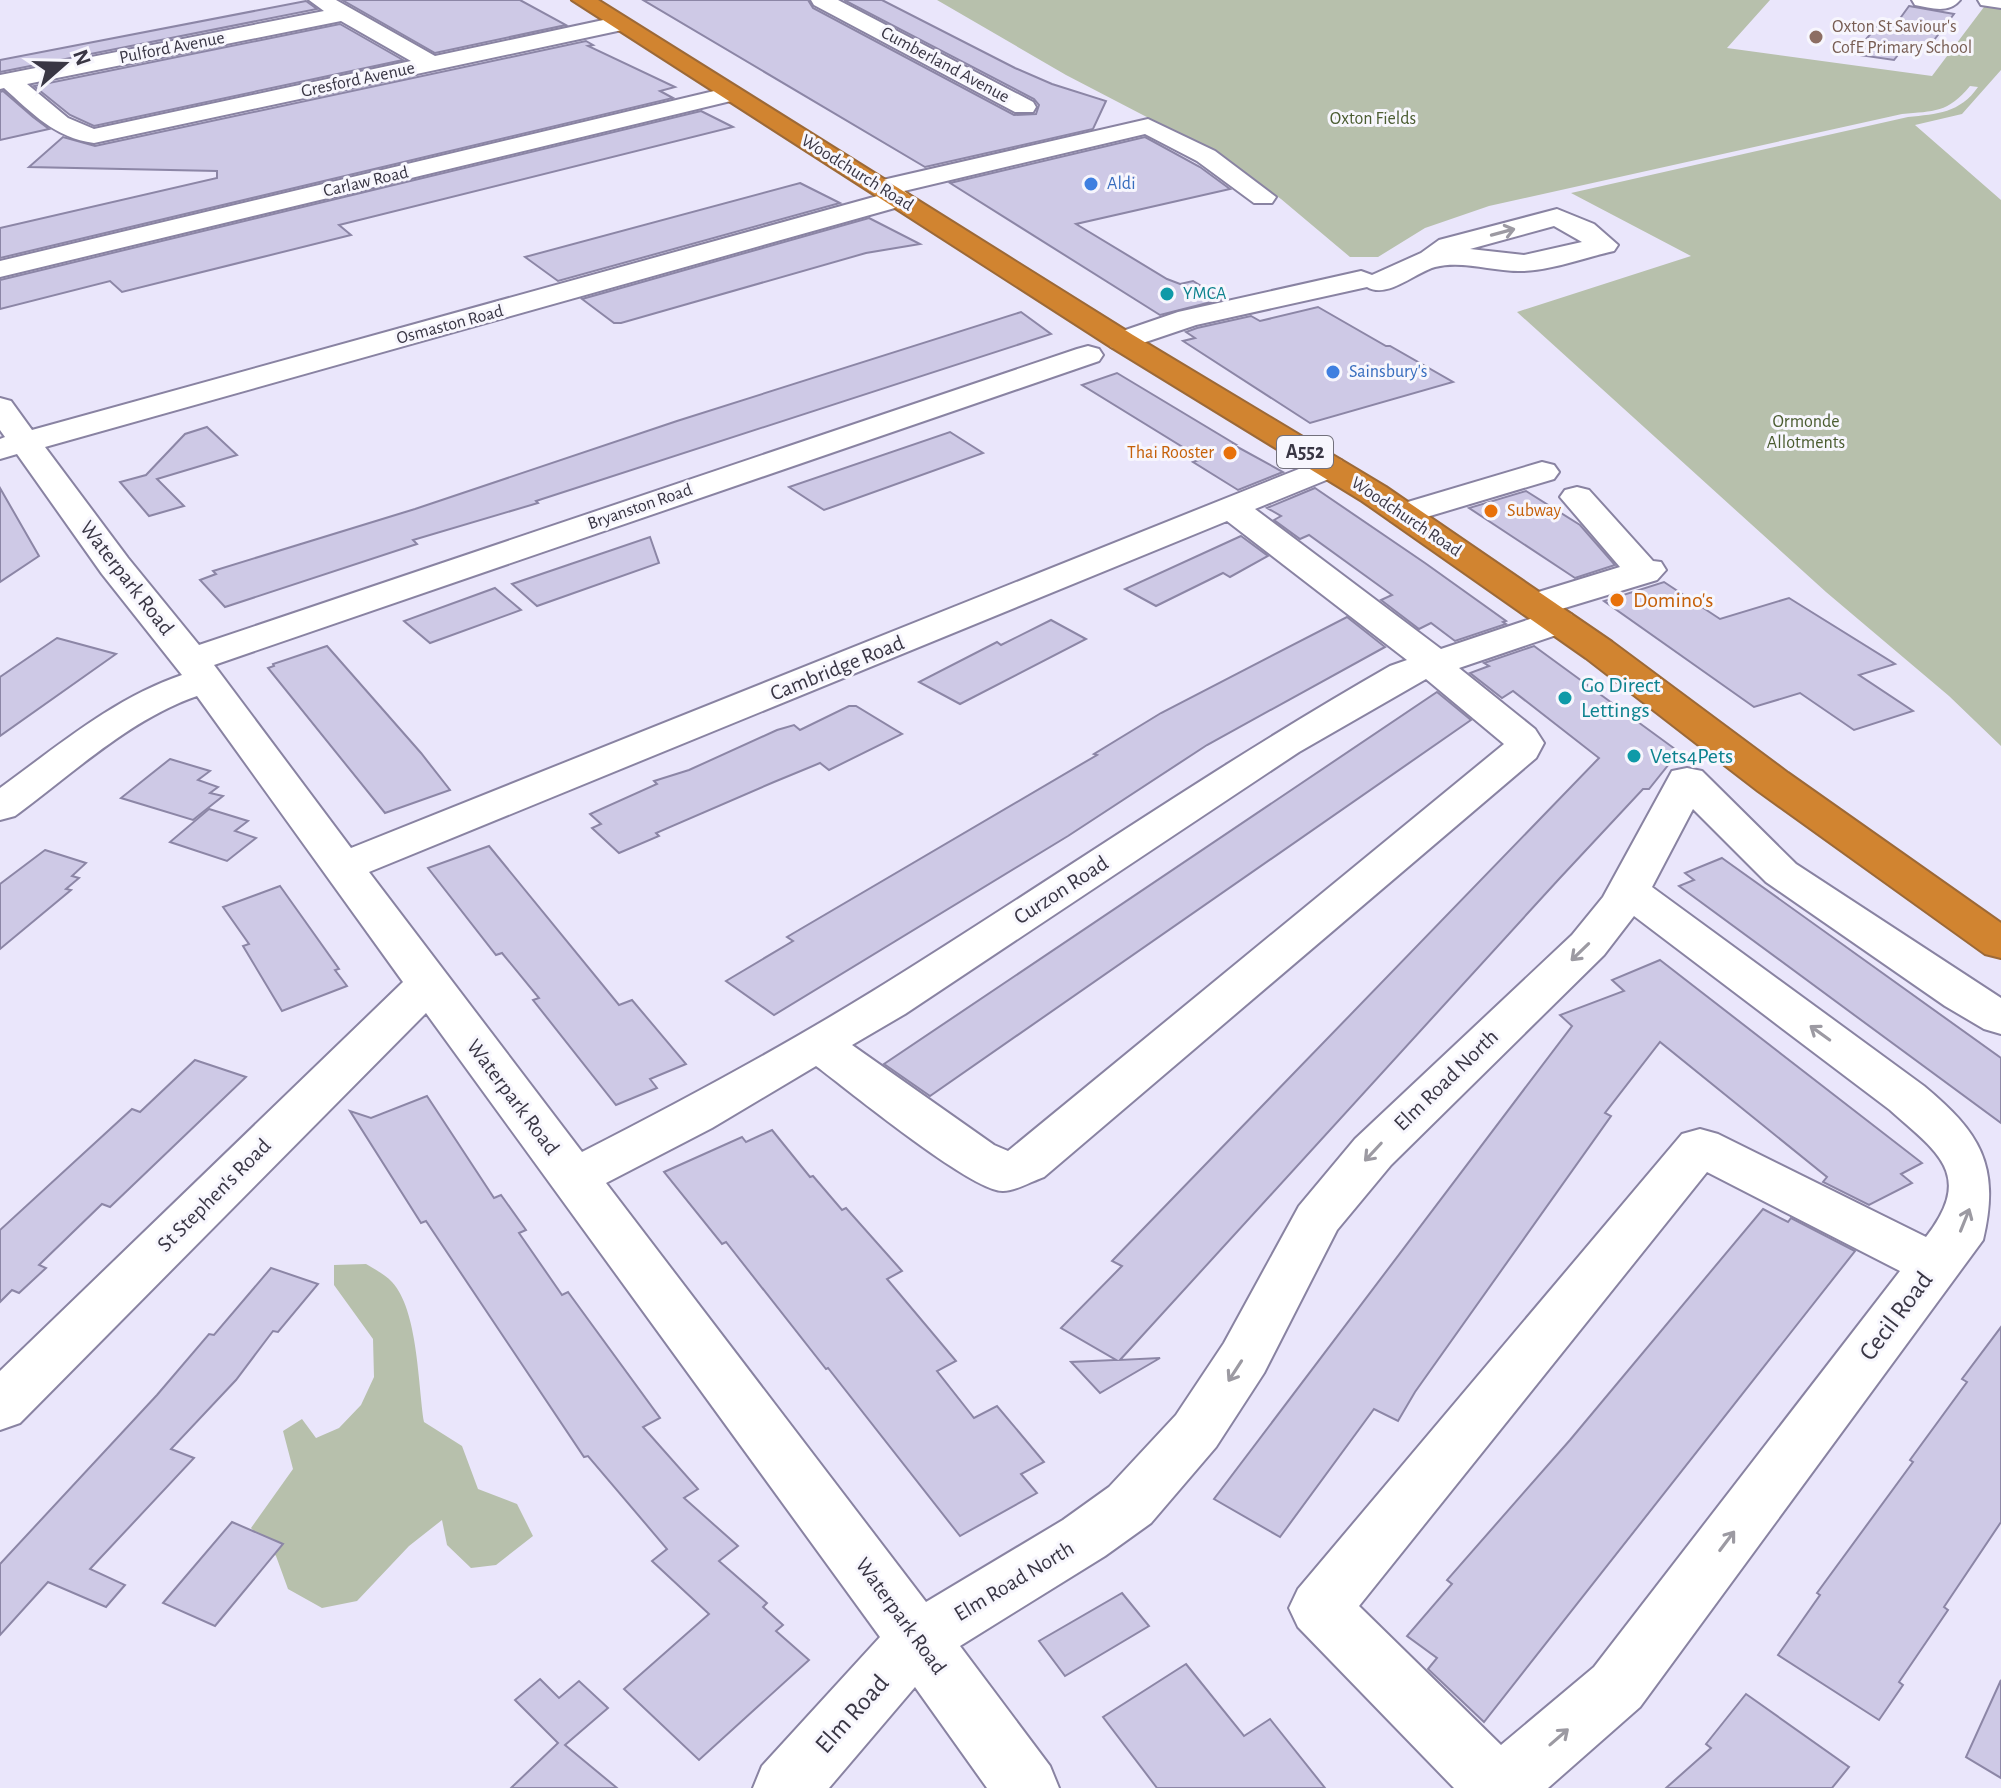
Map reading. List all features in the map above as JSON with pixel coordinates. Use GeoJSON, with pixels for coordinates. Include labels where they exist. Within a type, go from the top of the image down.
{"type":"FeatureCollection","features":[{"type":"Feature","properties":{"kind":"highway","name":"Woodchurch Road"},"geometry":{"type":"LineString","coordinates":[[583,0],[1122,341],[1403,514],[1547,614],[1773,782],[2001,944]]}},
{"type":"Feature","properties":{"kind":"street"},"geometry":{"type":"LineString","coordinates":[[320,0],[432,64]]}},
{"type":"Feature","properties":{"kind":"street","name":"Cumberland Avenue"},"geometry":{"type":"LineString","coordinates":[[822,0],[1024,107]]}},
{"type":"Feature","properties":{"kind":"street"},"geometry":{"type":"LineString","coordinates":[[1923,0],[1945,3],[1949,0]]}},
{"type":"Feature","properties":{"kind":"street"},"geometry":{"type":"LineString","coordinates":[[1989,0],[2001,2]]}},
{"type":"Feature","properties":{"kind":"street","name":"Pulford Avenue"},"geometry":{"type":"LineString","coordinates":[[4,81],[344,14]]}},
{"type":"Feature","properties":{"kind":"street","name":"Gresford Avenue"},"geometry":{"type":"LineString","coordinates":[[4,81],[69,130],[82,136],[94,136],[622,23]]}},
{"type":"Feature","properties":{"kind":"street","name":"Carlaw Road"},"geometry":{"type":"LineString","coordinates":[[0,269],[731,94]]}},
{"type":"Feature","properties":{"kind":"street","name":"Osmaston Road"},"geometry":{"type":"LineString","coordinates":[[8,433],[1148,126],[1206,156],[1263,197]]}},
{"type":"Feature","properties":{"kind":"street"},"geometry":{"type":"LineString","coordinates":[[1122,341],[1188,318],[1370,281],[1431,259],[1449,246],[1557,217],[1584,230],[1604,245],[1524,263],[1468,257],[1431,259]]}},
{"type":"Feature","properties":{"kind":"street"},"geometry":{"type":"LineString","coordinates":[[1334,255],[1370,281]]}},
{"type":"Feature","properties":{"kind":"street"},"geometry":{"type":"LineString","coordinates":[[1188,318],[1236,289],[1237,279]]}},
{"type":"Feature","properties":{"kind":"street","name":"Bryanston Road"},"geometry":{"type":"LineString","coordinates":[[0,807],[110,727],[198,670],[1088,355]]}},
{"type":"Feature","properties":{"kind":"street","name":"Waterpark Road"},"geometry":{"type":"LineString","coordinates":[[8,433],[198,670],[1026,1788]]}},
{"type":"Feature","properties":{"kind":"street","name":"Cambridge Road"},"geometry":{"type":"LineString","coordinates":[[343,867],[1329,467]]}},
{"type":"Feature","properties":{"kind":"street"},"geometry":{"type":"LineString","coordinates":[[1403,514],[1542,472]]}},
{"type":"Feature","properties":{"kind":"street","name":"Curzon Road"},"geometry":{"type":"LineString","coordinates":[[573,1178],[681,1123],[888,1003],[1285,743],[1404,674],[1646,571],[1577,497]]}},
{"type":"Feature","properties":{"kind":"street"},"geometry":{"type":"LineString","coordinates":[[818,1044],[976,1158],[1002,1173],[1026,1164],[1522,749],[1521,737],[1433,664],[1231,507]]}},
{"type":"Feature","properties":{"kind":"street","name":"Elm Road North"},"geometry":{"type":"LineString","coordinates":[[918,1639],[1084,1538],[1130,1505],[1196,1431],[1244,1358],[1317,1219],[1373,1152],[1588,945],[1627,890],[1687,780],[1781,873],[1961,995],[2001,1018]]}},
{"type":"Feature","properties":{"kind":"street","name":"Cecil Road"},"geometry":{"type":"LineString","coordinates":[[1499,1788],[1617,1687],[1964,1226],[1976,1186],[1968,1154],[1907,1098],[1627,890]]}},
{"type":"Feature","properties":{"kind":"street","name":"St Stephen's Road"},"geometry":{"type":"LineString","coordinates":[[0,1407],[429,983]]}},
{"type":"Feature","properties":{"kind":"street"},"geometry":{"type":"LineString","coordinates":[[1499,1788],[1320,1608],[1700,1147],[1935,1265]]}},
{"type":"Feature","properties":{"kind":"street","name":"Elm Road"},"geometry":{"type":"LineString","coordinates":[[786,1788],[918,1639]]}},
{"type":"Feature","properties":{"kind":"green space"},"geometry":{"type":"Polygon","coordinates":[[[937,0],[1770,0],[1727,48],[1932,76],[1987,3],[2001,6],[2001,70],[1962,114],[1915,125],[2001,200],[2001,746],[1949,696],[1826,592],[1517,312],[1691,256],[1571,193],[1908,117],[1938,113],[1964,102],[1978,87],[1970,86],[1955,101],[1932,111],[1902,114],[1489,206],[1425,228],[1378,257],[1350,257],[1281,199],[1214,152],[1066,75],[937,0]]]}},
{"type":"Feature","properties":{"kind":"green space"},"geometry":{"type":"Polygon","coordinates":[[[366,1264],[392,1282],[407,1310],[416,1348],[424,1422],[462,1446],[478,1489],[517,1504],[533,1536],[496,1565],[471,1568],[447,1545],[442,1520],[409,1546],[357,1601],[322,1608],[288,1589],[276,1556],[251,1528],[293,1469],[283,1431],[302,1419],[316,1438],[339,1428],[361,1405],[374,1377],[373,1339],[334,1285],[334,1265],[366,1264]]]}},
{"type":"Feature","properties":{"kind":"building"},"geometry":{"type":"Polygon","coordinates":[[[342,0],[520,0],[566,25],[435,53],[342,0]]]}},
{"type":"Feature","properties":{"kind":"building"},"geometry":{"type":"Polygon","coordinates":[[[643,0],[808,0],[813,8],[1014,115],[1036,114],[1039,105],[1034,99],[844,0],[882,0],[1015,68],[1052,84],[1106,101],[1093,129],[925,167],[643,0]]]}},
{"type":"Feature","properties":{"kind":"building"},"geometry":{"type":"Polygon","coordinates":[[[306,1],[317,9],[0,72],[0,60],[306,1]]]}},
{"type":"Feature","properties":{"kind":"building"},"geometry":{"type":"Polygon","coordinates":[[[1909,6],[1954,14],[1931,44],[1923,43],[1919,49],[1905,46],[1894,60],[1853,54],[1881,22],[1896,24],[1909,6]]]}},
{"type":"Feature","properties":{"kind":"building"},"geometry":{"type":"Polygon","coordinates":[[[340,24],[403,60],[94,126],[70,115],[34,86],[340,24]]]}},
{"type":"Feature","properties":{"kind":"building"},"geometry":{"type":"Polygon","coordinates":[[[586,41],[593,45],[588,46],[675,87],[660,91],[673,98],[0,258],[0,228],[217,178],[217,171],[29,167],[63,137],[95,146],[586,41]]]}},
{"type":"Feature","properties":{"kind":"building"},"geometry":{"type":"Polygon","coordinates":[[[3,91],[49,129],[0,140],[0,92],[3,91]]]}},
{"type":"Feature","properties":{"kind":"building"},"geometry":{"type":"Polygon","coordinates":[[[701,111],[733,127],[339,225],[351,235],[122,292],[110,281],[0,309],[0,280],[701,111]]]}},
{"type":"Feature","properties":{"kind":"building","name":"Aldi"},"geometry":{"type":"Polygon","coordinates":[[[1145,137],[1200,167],[1230,189],[1076,224],[1167,279],[1180,284],[1193,281],[1223,299],[1160,315],[950,183],[1145,137]]]}},
{"type":"Feature","properties":{"kind":"building"},"geometry":{"type":"Polygon","coordinates":[[[800,183],[840,203],[558,281],[525,257],[800,183]]]}},
{"type":"Feature","properties":{"kind":"building"},"geometry":{"type":"Polygon","coordinates":[[[869,218],[920,244],[866,253],[621,323],[614,323],[582,299],[869,218]]]}},
{"type":"Feature","properties":{"kind":"building","name":"Sainsbury's"},"geometry":{"type":"Polygon","coordinates":[[[1318,307],[1453,382],[1310,423],[1183,341],[1195,338],[1186,332],[1197,328],[1251,316],[1260,321],[1318,307]]]}},
{"type":"Feature","properties":{"kind":"building"},"geometry":{"type":"Polygon","coordinates":[[[1021,312],[1051,334],[536,501],[538,503],[413,540],[417,544],[225,607],[200,580],[216,574],[213,571],[415,509],[677,421],[1021,312]]]}},
{"type":"Feature","properties":{"kind":"building"},"geometry":{"type":"Polygon","coordinates":[[[1117,373],[1283,472],[1238,490],[1193,462],[1202,459],[1082,385],[1117,373]]]}},
{"type":"Feature","properties":{"kind":"building"},"geometry":{"type":"Polygon","coordinates":[[[207,427],[237,455],[157,479],[184,506],[149,516],[120,482],[146,475],[185,434],[207,427]]]}},
{"type":"Feature","properties":{"kind":"building"},"geometry":{"type":"Polygon","coordinates":[[[950,432],[983,453],[824,510],[789,487],[950,432]]]}},
{"type":"Feature","properties":{"kind":"building"},"geometry":{"type":"Polygon","coordinates":[[[0,488],[39,556],[0,582],[0,488]]]}},
{"type":"Feature","properties":{"kind":"building"},"geometry":{"type":"Polygon","coordinates":[[[1315,488],[1425,563],[1506,624],[1455,641],[1431,623],[1419,629],[1381,600],[1392,595],[1309,535],[1300,539],[1274,520],[1281,516],[1267,508],[1315,488]]]}},
{"type":"Feature","properties":{"kind":"building"},"geometry":{"type":"Polygon","coordinates":[[[1526,491],[1580,525],[1615,565],[1575,578],[1469,508],[1526,491]]]}},
{"type":"Feature","properties":{"kind":"building"},"geometry":{"type":"Polygon","coordinates":[[[1241,536],[1268,556],[1230,577],[1223,573],[1156,606],[1125,589],[1241,536]]]}},
{"type":"Feature","properties":{"kind":"building"},"geometry":{"type":"Polygon","coordinates":[[[650,537],[659,563],[537,606],[512,584],[650,537]]]}},
{"type":"Feature","properties":{"kind":"building"},"geometry":{"type":"Polygon","coordinates":[[[1664,582],[1720,619],[1789,598],[1895,664],[1859,675],[1913,711],[1854,730],[1800,693],[1754,707],[1604,601],[1664,582]]]}},
{"type":"Feature","properties":{"kind":"building"},"geometry":{"type":"Polygon","coordinates":[[[495,588],[521,610],[430,643],[404,621],[495,588]]]}},
{"type":"Feature","properties":{"kind":"building"},"geometry":{"type":"Polygon","coordinates":[[[1347,617],[1385,647],[1207,745],[1068,836],[774,1015],[726,981],[793,941],[787,937],[1097,755],[1094,754],[1161,713],[1347,617]]]}},
{"type":"Feature","properties":{"kind":"building"},"geometry":{"type":"Polygon","coordinates":[[[1051,620],[1086,639],[960,704],[919,682],[997,642],[1001,645],[1051,620]]]}},
{"type":"Feature","properties":{"kind":"building"},"geometry":{"type":"Polygon","coordinates":[[[57,638],[116,654],[0,736],[0,677],[57,638]]]}},
{"type":"Feature","properties":{"kind":"building"},"geometry":{"type":"Polygon","coordinates":[[[327,646],[450,790],[385,813],[268,668],[327,646]]]}},
{"type":"Feature","properties":{"kind":"building"},"geometry":{"type":"Polygon","coordinates":[[[1534,646],[1675,749],[1669,764],[1649,789],[1643,789],[1559,879],[1120,1360],[1160,1358],[1100,1393],[1071,1362],[1116,1360],[1061,1328],[1122,1266],[1112,1261],[1599,758],[1513,691],[1502,698],[1470,673],[1489,666],[1484,663],[1534,646]]]}},
{"type":"Feature","properties":{"kind":"building"},"geometry":{"type":"Polygon","coordinates":[[[1437,692],[1471,720],[930,1096],[884,1064],[1437,692]]]}},
{"type":"Feature","properties":{"kind":"building"},"geometry":{"type":"Polygon","coordinates":[[[849,706],[856,706],[902,734],[829,770],[820,763],[774,782],[656,833],[659,836],[619,853],[592,828],[601,824],[590,814],[657,784],[654,781],[689,770],[777,730],[794,725],[800,730],[849,706]]]}},
{"type":"Feature","properties":{"kind":"building"},"geometry":{"type":"Polygon","coordinates":[[[170,759],[210,771],[198,780],[218,787],[210,793],[223,796],[193,820],[121,798],[170,759]]]}},
{"type":"Feature","properties":{"kind":"building"},"geometry":{"type":"Polygon","coordinates":[[[209,809],[248,821],[235,831],[256,838],[227,861],[170,842],[209,809]]]}},
{"type":"Feature","properties":{"kind":"building"},"geometry":{"type":"Polygon","coordinates":[[[489,846],[619,1005],[632,1000],[686,1064],[650,1079],[657,1088],[616,1105],[533,1000],[539,998],[502,953],[496,955],[428,868],[489,846]]]}},
{"type":"Feature","properties":{"kind":"building"},"geometry":{"type":"Polygon","coordinates":[[[45,850],[86,863],[72,876],[79,878],[66,889],[71,890],[0,949],[0,884],[45,850]]]}},
{"type":"Feature","properties":{"kind":"building"},"geometry":{"type":"Polygon","coordinates":[[[1722,858],[2001,1058],[2001,1123],[1679,886],[1694,880],[1685,873],[1722,858]]]}},
{"type":"Feature","properties":{"kind":"building"},"geometry":{"type":"Polygon","coordinates":[[[280,886],[339,969],[335,970],[347,986],[282,1011],[243,946],[249,944],[223,907],[280,886]]]}},
{"type":"Feature","properties":{"kind":"building"},"geometry":{"type":"Polygon","coordinates":[[[1660,960],[1922,1163],[1901,1174],[1912,1183],[1869,1205],[1823,1182],[1827,1177],[1660,1042],[1605,1113],[1611,1116],[1415,1392],[1398,1421],[1374,1409],[1280,1537],[1214,1499],[1572,1026],[1560,1015],[1624,991],[1612,980],[1660,960]]]}},
{"type":"Feature","properties":{"kind":"building"},"geometry":{"type":"Polygon","coordinates":[[[195,1060],[246,1077],[110,1207],[102,1204],[39,1265],[46,1268],[19,1293],[12,1290],[0,1302],[0,1230],[132,1109],[140,1112],[195,1060]]]}},
{"type":"Feature","properties":{"kind":"building"},"geometry":{"type":"Polygon","coordinates":[[[427,1096],[494,1198],[501,1195],[526,1230],[519,1233],[562,1295],[568,1292],[660,1418],[643,1427],[698,1489],[684,1498],[738,1546],[719,1561],[767,1603],[763,1607],[783,1625],[776,1631],[809,1660],[699,1760],[624,1689],[709,1614],[652,1561],[667,1549],[588,1456],[584,1457],[426,1221],[421,1223],[350,1111],[371,1118],[427,1096]]]}},
{"type":"Feature","properties":{"kind":"building"},"geometry":{"type":"Polygon","coordinates":[[[772,1130],[810,1177],[813,1176],[842,1210],[846,1208],[902,1271],[887,1279],[956,1361],[937,1371],[974,1418],[997,1406],[1044,1462],[1021,1474],[1037,1493],[960,1536],[726,1242],[722,1244],[664,1172],[742,1137],[746,1142],[772,1130]]]}},
{"type":"Feature","properties":{"kind":"building"},"geometry":{"type":"Polygon","coordinates":[[[1763,1209],[1788,1222],[1791,1218],[1855,1251],[1484,1722],[1428,1669],[1437,1658],[1407,1636],[1452,1584],[1447,1580],[1570,1440],[1763,1209]]]}},
{"type":"Feature","properties":{"kind":"building"},"geometry":{"type":"Polygon","coordinates":[[[271,1268],[318,1284],[278,1332],[273,1331],[236,1380],[171,1449],[194,1458],[90,1569],[125,1585],[106,1607],[48,1582],[0,1635],[0,1564],[157,1395],[209,1334],[214,1335],[271,1268]]]}},
{"type":"Feature","properties":{"kind":"building"},"geometry":{"type":"Polygon","coordinates":[[[2001,1327],[2001,1522],[1944,1607],[1948,1610],[1899,1682],[1903,1685],[1879,1720],[1778,1655],[1820,1595],[1817,1593],[1913,1462],[1910,1460],[1967,1382],[1962,1379],[2001,1327]]]}},
{"type":"Feature","properties":{"kind":"building"},"geometry":{"type":"Polygon","coordinates":[[[232,1522],[283,1544],[215,1626],[163,1603],[232,1522]]]}},
{"type":"Feature","properties":{"kind":"building"},"geometry":{"type":"Polygon","coordinates":[[[1122,1593],[1149,1626],[1065,1676],[1039,1641],[1122,1593]]]}},
{"type":"Feature","properties":{"kind":"building"},"geometry":{"type":"Polygon","coordinates":[[[1186,1664],[1244,1736],[1270,1719],[1325,1788],[1157,1788],[1103,1717],[1186,1664]]]}},
{"type":"Feature","properties":{"kind":"building"},"geometry":{"type":"Polygon","coordinates":[[[540,1679],[559,1698],[579,1681],[608,1708],[565,1745],[617,1788],[511,1788],[558,1743],[515,1700],[540,1679]]]}},
{"type":"Feature","properties":{"kind":"building"},"geometry":{"type":"Polygon","coordinates":[[[2001,1680],[2001,1778],[1966,1757],[2001,1680]]]}},
{"type":"Feature","properties":{"kind":"building"},"geometry":{"type":"Polygon","coordinates":[[[1746,1694],[1849,1767],[1832,1788],[1666,1788],[1711,1748],[1706,1744],[1746,1694]]]}},
{"type":"Feature","properties":{"kind":"place","name":"Oxton St Saviour's CofE Primary School"},"geometry":{"type":"Point","coordinates":[1816,37]}},
{"type":"Feature","properties":{"kind":"place","name":"Aldi"},"geometry":{"type":"Point","coordinates":[1091,184]}},
{"type":"Feature","properties":{"kind":"place","name":"YMCA"},"geometry":{"type":"Point","coordinates":[1167,294]}},
{"type":"Feature","properties":{"kind":"place","name":"Sainsbury's"},"geometry":{"type":"Point","coordinates":[1333,372]}},
{"type":"Feature","properties":{"kind":"place","name":"Thai Rooster"},"geometry":{"type":"Point","coordinates":[1230,453]}},
{"type":"Feature","properties":{"kind":"place","name":"Subway"},"geometry":{"type":"Point","coordinates":[1491,511]}},
{"type":"Feature","properties":{"kind":"place","name":"Domino's"},"geometry":{"type":"Point","coordinates":[1617,600]}},
{"type":"Feature","properties":{"kind":"place","name":"Go Direct Lettings"},"geometry":{"type":"Point","coordinates":[1565,698]}},
{"type":"Feature","properties":{"kind":"place","name":"Vets4Pets"},"geometry":{"type":"Point","coordinates":[1634,756]}},
{"type":"Feature","properties":{"kind":"park label","name":"Oxton Fields"},"geometry":{"type":"Point","coordinates":[1373,119]}},
{"type":"Feature","properties":{"kind":"park label","name":"Ormonde Allotments"},"geometry":{"type":"Point","coordinates":[1806,432]}}]}
